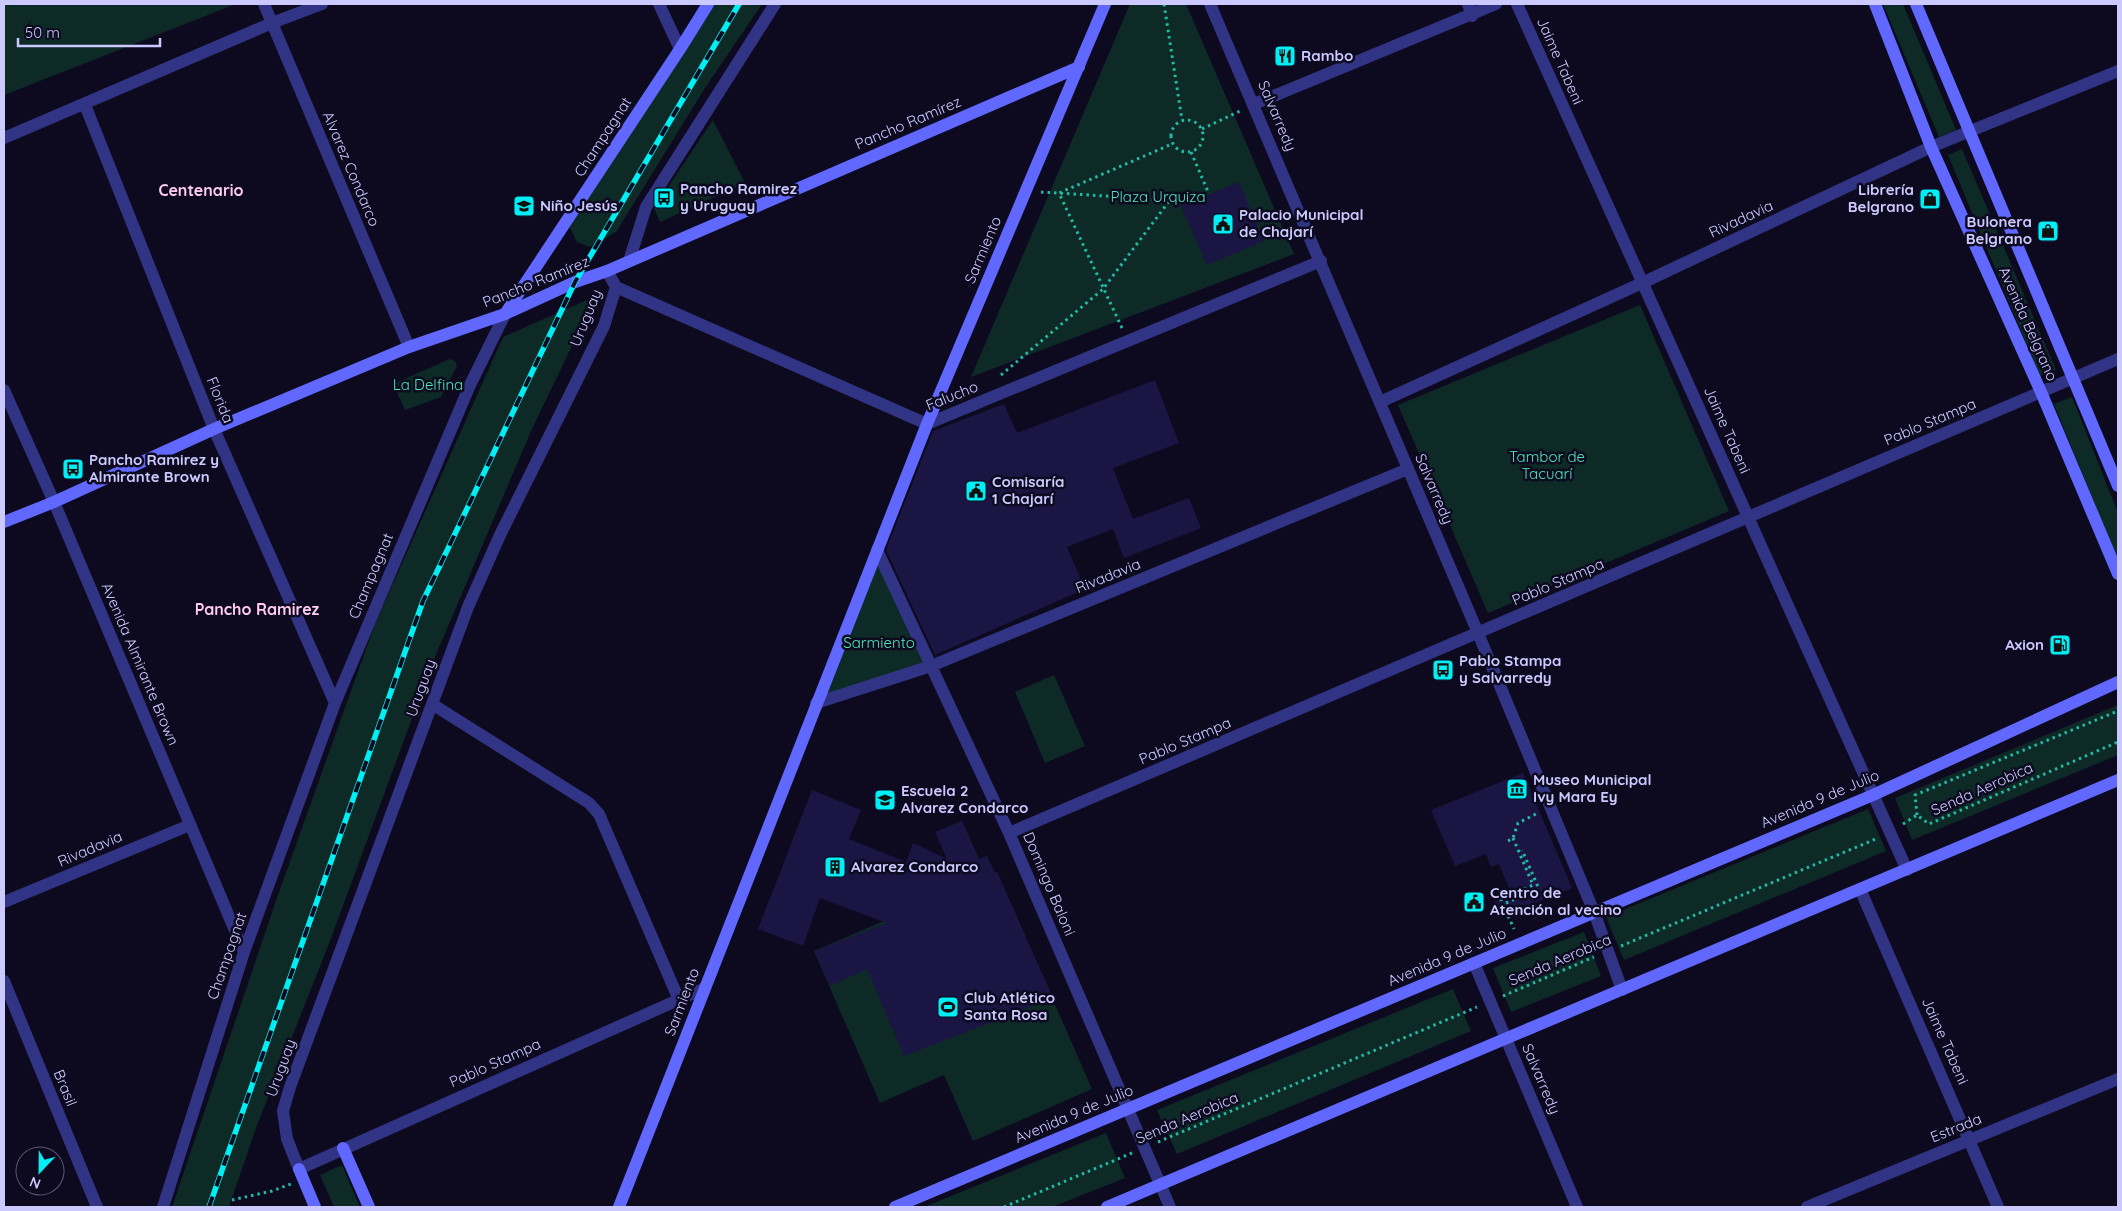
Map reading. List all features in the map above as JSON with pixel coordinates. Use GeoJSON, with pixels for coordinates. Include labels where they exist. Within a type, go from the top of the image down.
{"type":"FeatureCollection","features":[{"type":"Feature","properties":{"kind":"main road","name":"Champagnat"},"geometry":{"type":"LineString","coordinates":[[505,314],[708,4]]}},
{"type":"Feature","properties":{"kind":"main road","name":"Sarmiento"},"geometry":{"type":"LineString","coordinates":[[619,1207],[927,424],[1106,4]]}},
{"type":"Feature","properties":{"kind":"main road","name":"Avenida Belgrano"},"geometry":{"type":"LineString","coordinates":[[1875,4],[1931,147],[2041,392],[2118,574]]}},
{"type":"Feature","properties":{"kind":"main road","name":"Avenida Belgrano"},"geometry":{"type":"LineString","coordinates":[[1916,4],[2118,486]]}},
{"type":"Feature","properties":{"kind":"main road","name":"Pancho Ramírez"},"geometry":{"type":"LineString","coordinates":[[4,522],[54,502],[214,429],[409,347],[505,314],[576,282],[607,271],[1078,67]]}},
{"type":"Feature","properties":{"kind":"main road","name":"Avenida 9 de Julio"},"geometry":{"type":"LineString","coordinates":[[895,1207],[1874,795],[2118,682]]}},
{"type":"Feature","properties":{"kind":"main road"},"geometry":{"type":"LineString","coordinates":[[1107,1207],[2118,780]]}},
{"type":"Feature","properties":{"kind":"main road"},"geometry":{"type":"LineString","coordinates":[[343,1148],[369,1207]]}},
{"type":"Feature","properties":{"kind":"main road"},"geometry":{"type":"LineString","coordinates":[[301,1174],[315,1207]]}},
{"type":"Feature","properties":{"kind":"street","name":"Alvarez Condarco"},"geometry":{"type":"LineString","coordinates":[[264,4],[409,347]]}},
{"type":"Feature","properties":{"kind":"street"},"geometry":{"type":"LineString","coordinates":[[4,138],[85,105],[272,23],[322,4]]}},
{"type":"Feature","properties":{"kind":"street"},"geometry":{"type":"LineString","coordinates":[[659,4],[680,49]]}},
{"type":"Feature","properties":{"kind":"street"},"geometry":{"type":"LineString","coordinates":[[629,261],[646,207],[775,4]]}},
{"type":"Feature","properties":{"kind":"street","name":"Salvarredy"},"geometry":{"type":"LineString","coordinates":[[1210,4],[1478,633],[1594,912],[1622,990]]}},
{"type":"Feature","properties":{"kind":"street"},"geometry":{"type":"LineString","coordinates":[[1254,104],[1470,10],[1496,4]]}},
{"type":"Feature","properties":{"kind":"street","name":"Jaime Tabeni"},"geometry":{"type":"LineString","coordinates":[[1517,4],[1907,870]]}},
{"type":"Feature","properties":{"kind":"street","name":"Rivadavia"},"geometry":{"type":"LineString","coordinates":[[1380,402],[1642,283],[1931,147],[2118,71]]}},
{"type":"Feature","properties":{"kind":"street","name":"Florida"},"geometry":{"type":"LineString","coordinates":[[85,105],[214,429],[334,702]]}},
{"type":"Feature","properties":{"kind":"street","name":"Falucho"},"geometry":{"type":"LineString","coordinates":[[616,287],[927,424],[1321,261]]}},
{"type":"Feature","properties":{"kind":"street"},"geometry":{"type":"LineString","coordinates":[[607,271],[616,287]]}},
{"type":"Feature","properties":{"kind":"street","name":"Uruguay"},"geometry":{"type":"LineString","coordinates":[[301,1174],[287,1139],[282,1111],[468,607],[500,535],[604,326],[616,287]]}},
{"type":"Feature","properties":{"kind":"street","name":"Champagnat"},"geometry":{"type":"LineString","coordinates":[[163,1207],[244,952],[334,702],[466,394],[505,314]]}},
{"type":"Feature","properties":{"kind":"street","name":"Pablo Stampa"},"geometry":{"type":"LineString","coordinates":[[1009,834],[2118,359]]}},
{"type":"Feature","properties":{"kind":"street","name":"Avenida Almirante Brown"},"geometry":{"type":"LineString","coordinates":[[4,390],[54,502],[244,952]]}},
{"type":"Feature","properties":{"kind":"street","name":"Rivadavia"},"geometry":{"type":"LineString","coordinates":[[816,703],[931,666],[1408,469]]}},
{"type":"Feature","properties":{"kind":"street","name":"Domingo Baloni"},"geometry":{"type":"LineString","coordinates":[[877,550],[1009,834],[1170,1207]]}},
{"type":"Feature","properties":{"kind":"street"},"geometry":{"type":"LineString","coordinates":[[432,704],[589,802],[599,814],[679,1000]]}},
{"type":"Feature","properties":{"kind":"street","name":"Rivadavia"},"geometry":{"type":"LineString","coordinates":[[4,902],[190,825]]}},
{"type":"Feature","properties":{"kind":"street","name":"Jaime Tabeni"},"geometry":{"type":"LineString","coordinates":[[1860,889],[1998,1207]]}},
{"type":"Feature","properties":{"kind":"street","name":"Salvarredy"},"geometry":{"type":"LineString","coordinates":[[1474,963],[1577,1207]]}},
{"type":"Feature","properties":{"kind":"street","name":"Brasil"},"geometry":{"type":"LineString","coordinates":[[4,981],[97,1207]]}},
{"type":"Feature","properties":{"kind":"street","name":"Pablo Stampa"},"geometry":{"type":"LineString","coordinates":[[301,1174],[343,1148],[705,988]]}},
{"type":"Feature","properties":{"kind":"street","name":"Estrada"},"geometry":{"type":"LineString","coordinates":[[1807,1207],[2118,1079]]}},
{"type":"Feature","properties":{"kind":"path"},"geometry":{"type":"LineString","coordinates":[[1164,4],[1182,120]]}},
{"type":"Feature","properties":{"kind":"path"},"geometry":{"type":"LineString","coordinates":[[1202,129],[1254,104]]}},
{"type":"Feature","properties":{"kind":"path"},"geometry":{"type":"LineString","coordinates":[[1182,120],[1194,121],[1202,129],[1203,138],[1200,147],[1191,152],[1177,150],[1172,144],[1170,134],[1174,125],[1182,120]]}},
{"type":"Feature","properties":{"kind":"path"},"geometry":{"type":"LineString","coordinates":[[1059,192],[1172,144]]}},
{"type":"Feature","properties":{"kind":"path"},"geometry":{"type":"LineString","coordinates":[[1191,152],[1209,194]]}},
{"type":"Feature","properties":{"kind":"path"},"geometry":{"type":"LineString","coordinates":[[994,381],[1103,289],[1170,200],[1026,191]]}},
{"type":"Feature","properties":{"kind":"path"},"geometry":{"type":"LineString","coordinates":[[1059,192],[1128,341]]}},
{"type":"Feature","properties":{"kind":"path"},"geometry":{"type":"LineString","coordinates":[[1917,814],[1915,795],[2118,711]]}},
{"type":"Feature","properties":{"kind":"path","name":"Senda Aerobica"},"geometry":{"type":"LineString","coordinates":[[1004,1207],[1890,832],[1917,814],[1929,824],[2118,742]]}},
{"type":"Feature","properties":{"kind":"path"},"geometry":{"type":"LineString","coordinates":[[1508,841],[1513,838],[1518,823],[1550,807]]}},
{"type":"Feature","properties":{"kind":"path"},"geometry":{"type":"LineString","coordinates":[[1507,914],[1500,900],[1533,885],[1513,838]]}},
{"type":"Feature","properties":{"kind":"path"},"geometry":{"type":"LineString","coordinates":[[1506,903],[1539,889],[1522,850]]}},
{"type":"Feature","properties":{"kind":"path"},"geometry":{"type":"LineString","coordinates":[[1528,880],[1534,877]]}},
{"type":"Feature","properties":{"kind":"path"},"geometry":{"type":"LineString","coordinates":[[232,1200],[272,1191],[301,1174]]}},
{"type":"Feature","properties":{"kind":"green space"},"geometry":{"type":"Polygon","coordinates":[[[4,4],[236,4],[4,95],[4,4]]]}},
{"type":"Feature","properties":{"kind":"green space"},"geometry":{"type":"Polygon","coordinates":[[[710,4],[762,4],[705,88],[616,232],[590,247],[577,242],[569,226],[710,4]]]}},
{"type":"Feature","properties":{"kind":"green space","name":"Plaza Urquiza"},"geometry":{"type":"Polygon","coordinates":[[[1130,4],[1186,4],[1294,254],[971,377],[1130,4]]]}},
{"type":"Feature","properties":{"kind":"green space"},"geometry":{"type":"Polygon","coordinates":[[[1883,4],[1903,4],[1956,130],[1939,137],[1883,4]]]}},
{"type":"Feature","properties":{"kind":"green space"},"geometry":{"type":"Polygon","coordinates":[[[713,120],[745,183],[660,222],[654,208],[713,120]]]}},
{"type":"Feature","properties":{"kind":"green space"},"geometry":{"type":"Polygon","coordinates":[[[1962,149],[2056,370],[2040,376],[1948,155],[1962,149]]]}},
{"type":"Feature","properties":{"kind":"green space"},"geometry":{"type":"Polygon","coordinates":[[[596,296],[531,431],[432,664],[330,941],[256,1128],[229,1207],[172,1207],[279,892],[375,624],[503,337],[596,296]]]}},
{"type":"Feature","properties":{"kind":"green space","name":"Tambor de Tacuarí"},"geometry":{"type":"Polygon","coordinates":[[[1640,305],[1729,511],[1488,613],[1398,405],[1640,305]]]}},
{"type":"Feature","properties":{"kind":"green space","name":"La Delfina"},"geometry":{"type":"Polygon","coordinates":[[[450,359],[455,361],[457,366],[441,397],[405,410],[393,384],[450,359]]]}},
{"type":"Feature","properties":{"kind":"green space"},"geometry":{"type":"Polygon","coordinates":[[[2072,397],[2118,513],[2118,561],[2054,404],[2072,397]]]}},
{"type":"Feature","properties":{"kind":"green space","name":"Sarmiento"},"geometry":{"type":"Polygon","coordinates":[[[876,560],[925,663],[822,697],[876,560]]]}},
{"type":"Feature","properties":{"kind":"green space"},"geometry":{"type":"Polygon","coordinates":[[[1054,675],[1085,746],[1045,763],[1015,692],[1054,675]]]}},
{"type":"Feature","properties":{"kind":"green space"},"geometry":{"type":"Polygon","coordinates":[[[2118,705],[2118,755],[1912,840],[1895,798],[2118,705]]]}},
{"type":"Feature","properties":{"kind":"green space"},"geometry":{"type":"Polygon","coordinates":[[[1868,809],[1886,851],[1624,960],[1606,917],[1868,809]]]}},
{"type":"Feature","properties":{"kind":"green space","name":"Club Atlético Santa Rosa"},"geometry":{"type":"Polygon","coordinates":[[[997,872],[1092,1089],[973,1141],[944,1075],[880,1103],[814,951],[997,872]]]}},
{"type":"Feature","properties":{"kind":"green space"},"geometry":{"type":"Polygon","coordinates":[[[1584,932],[1601,976],[1511,1012],[1493,968],[1584,932]]]}},
{"type":"Feature","properties":{"kind":"green space"},"geometry":{"type":"Polygon","coordinates":[[[1453,989],[1471,1031],[1177,1154],[1157,1110],[1453,989]]]}},
{"type":"Feature","properties":{"kind":"green space"},"geometry":{"type":"Polygon","coordinates":[[[1106,1133],[1125,1178],[1052,1207],[924,1207],[1106,1133]]]}},
{"type":"Feature","properties":{"kind":"green space"},"geometry":{"type":"Polygon","coordinates":[[[342,1165],[360,1207],[334,1207],[320,1175],[342,1165]]]}},
{"type":"Feature","properties":{"kind":"building","name":"Palacio Municipal de Chajarí"},"geometry":{"type":"Polygon","coordinates":[[[1239,182],[1264,241],[1207,265],[1181,206],[1239,182]]]}},
{"type":"Feature","properties":{"kind":"building","name":"Comisaría 1 Chajarí"},"geometry":{"type":"Polygon","coordinates":[[[1155,380],[1179,443],[1113,468],[1133,519],[1189,498],[1201,528],[1124,558],[1113,529],[1067,547],[1085,589],[935,655],[886,550],[933,431],[1004,404],[1017,433],[1155,380]]]}},
{"type":"Feature","properties":{"kind":"building"},"geometry":{"type":"Polygon","coordinates":[[[1523,773],[1572,888],[1501,917],[1494,900],[1511,893],[1499,864],[1491,867],[1486,854],[1455,866],[1431,810],[1523,773]]]}},
{"type":"Feature","properties":{"kind":"building"},"geometry":{"type":"Polygon","coordinates":[[[812,790],[861,810],[849,839],[906,862],[913,843],[947,859],[935,832],[962,821],[979,859],[987,856],[995,873],[997,872],[1053,998],[904,1056],[867,969],[830,986],[814,951],[887,923],[820,898],[803,946],[758,929],[812,790]]]}},
{"type":"Feature","properties":{"kind":"railway"},"geometry":{"type":"LineString","coordinates":[[209,1207],[423,601],[575,282],[739,4]]}},
{"type":"Feature","properties":{"kind":"place","name":"Rambo"},"geometry":{"type":"Point","coordinates":[1285,56]}},
{"type":"Feature","properties":{"kind":"place","name":"Pancho Ramirez y Uruguay"},"geometry":{"type":"Point","coordinates":[664,198]}},
{"type":"Feature","properties":{"kind":"place","name":"Librería Belgrano"},"geometry":{"type":"Point","coordinates":[1930,199]}},
{"type":"Feature","properties":{"kind":"place","name":"Niño Jesús"},"geometry":{"type":"Point","coordinates":[524,206]}},
{"type":"Feature","properties":{"kind":"place","name":"Palacio Municipal de Chajarí"},"geometry":{"type":"Point","coordinates":[1223,224]}},
{"type":"Feature","properties":{"kind":"place","name":"Bulonera Belgrano"},"geometry":{"type":"Point","coordinates":[2048,231]}},
{"type":"Feature","properties":{"kind":"place","name":"Pancho Ramirez y Almirante Brown"},"geometry":{"type":"Point","coordinates":[73,469]}},
{"type":"Feature","properties":{"kind":"place","name":"Comisaría 1 Chajarí"},"geometry":{"type":"Point","coordinates":[976,491]}},
{"type":"Feature","properties":{"kind":"place","name":"Axion"},"geometry":{"type":"Point","coordinates":[2060,645]}},
{"type":"Feature","properties":{"kind":"place","name":"Pablo Stampa y Salvarredy"},"geometry":{"type":"Point","coordinates":[1443,670]}},
{"type":"Feature","properties":{"kind":"place","name":"Museo Municipal Ivy Mara Ey"},"geometry":{"type":"Point","coordinates":[1517,789]}},
{"type":"Feature","properties":{"kind":"place","name":"Escuela 2 Alvarez Condarco"},"geometry":{"type":"Point","coordinates":[885,800]}},
{"type":"Feature","properties":{"kind":"place","name":"Alvarez Condarco"},"geometry":{"type":"Point","coordinates":[835,867]}},
{"type":"Feature","properties":{"kind":"place","name":"Centro de Atención al vecino"},"geometry":{"type":"Point","coordinates":[1474,902]}},
{"type":"Feature","properties":{"kind":"place","name":"Club Atlético Santa Rosa"},"geometry":{"type":"Point","coordinates":[948,1007]}},
{"type":"Feature","properties":{"kind":"district","name":"Centenario"},"geometry":{"type":"Point","coordinates":[201,190]}},
{"type":"Feature","properties":{"kind":"district","name":"Pancho Ramirez"},"geometry":{"type":"Point","coordinates":[257,609]}}]}
